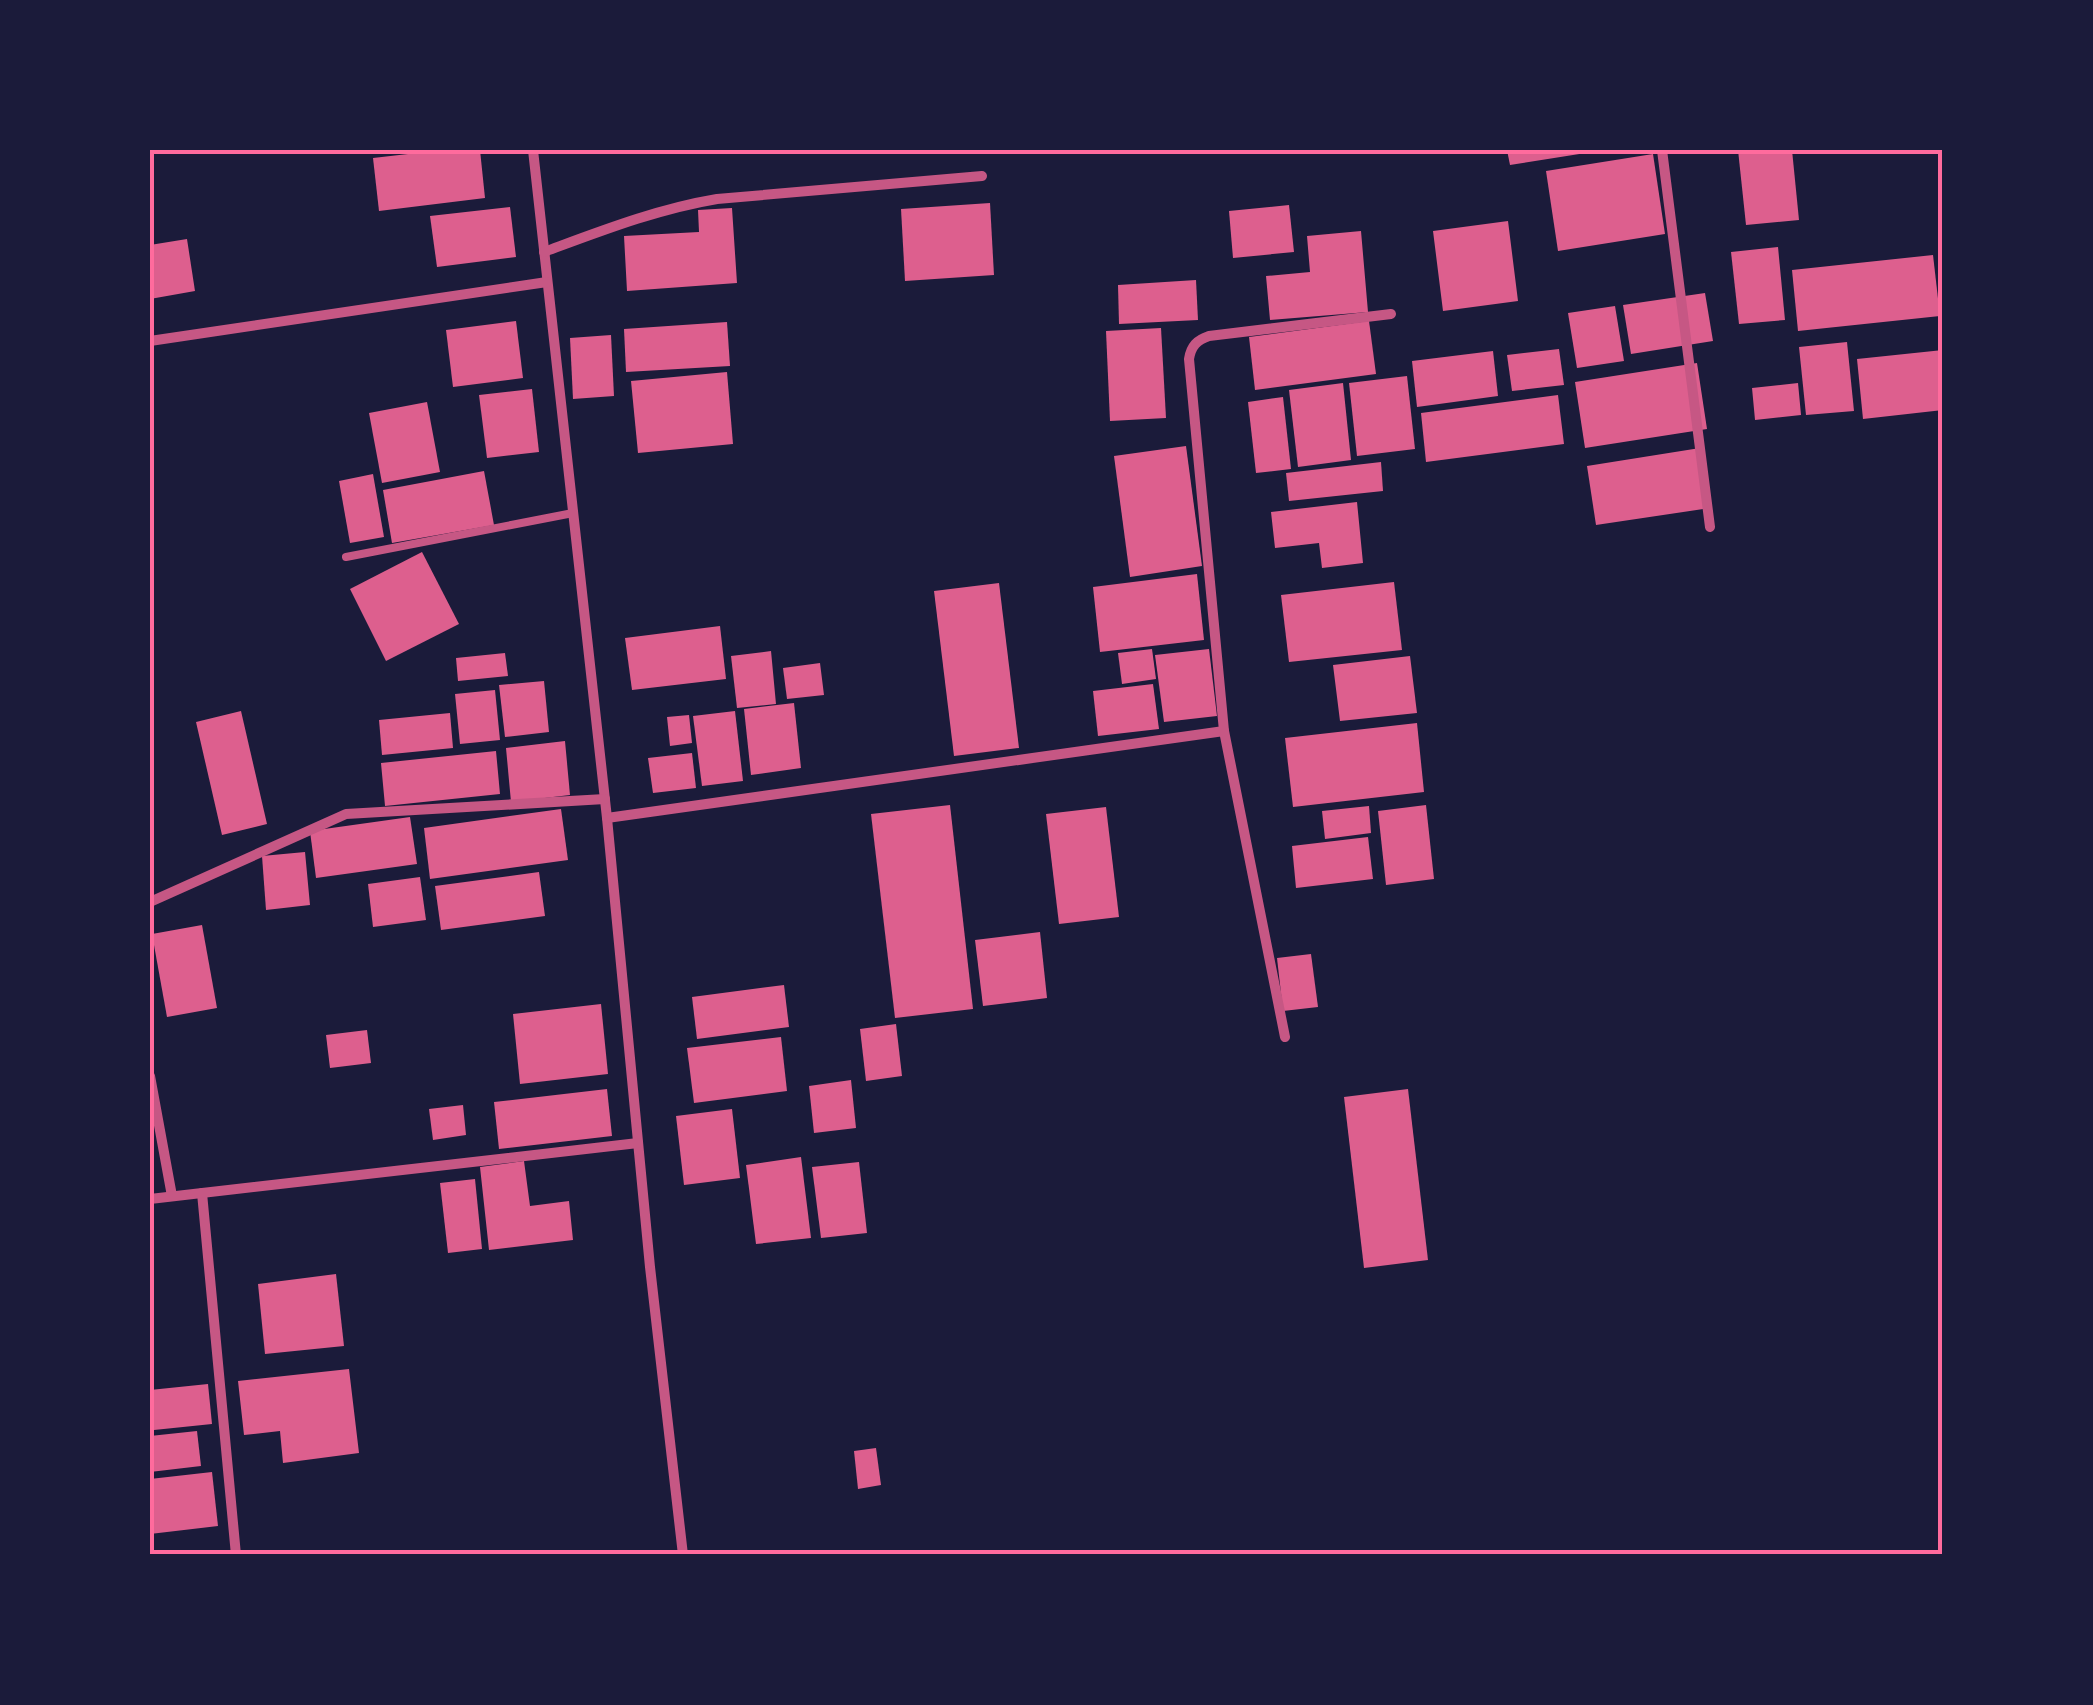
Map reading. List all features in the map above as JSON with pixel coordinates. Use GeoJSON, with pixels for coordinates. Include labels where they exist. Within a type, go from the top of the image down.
{"type":"FeatureCollection","features":[{"type":"Feature","properties":{"kind":"street"},"geometry":{"type":"LineString","coordinates":[[532,150],[684,1555]]}},
{"type":"Feature","properties":{"kind":"street"},"geometry":{"type":"LineString","coordinates":[[1662,150],[1710,527]]}},
{"type":"Feature","properties":{"kind":"street"},"geometry":{"type":"LineString","coordinates":[[544,252],[682,205],[982,176]]}},
{"type":"Feature","properties":{"kind":"street"},"geometry":{"type":"LineString","coordinates":[[150,341],[547,282]]}},
{"type":"Feature","properties":{"kind":"street"},"geometry":{"type":"LineString","coordinates":[[1286,1037],[1224,730],[1190,350],[1198,340],[1209,336],[1391,314]]}},
{"type":"Feature","properties":{"kind":"street"},"geometry":{"type":"LineString","coordinates":[[607,818],[1224,730]]}},
{"type":"Feature","properties":{"kind":"street"},"geometry":{"type":"LineString","coordinates":[[150,902],[346,814],[605,799]]}},
{"type":"Feature","properties":{"kind":"street"},"geometry":{"type":"LineString","coordinates":[[150,1076],[172,1196]]}},
{"type":"Feature","properties":{"kind":"street"},"geometry":{"type":"LineString","coordinates":[[150,1198],[638,1142]]}},
{"type":"Feature","properties":{"kind":"street"},"geometry":{"type":"LineString","coordinates":[[202,1193],[236,1555]]}},
{"type":"Feature","properties":{"kind":"lane"},"geometry":{"type":"LineString","coordinates":[[346,557],[573,513]]}},
{"type":"Feature","properties":{"kind":"building"},"geometry":{"type":"Polygon","coordinates":[[[480,150],[485,198],[379,211],[373,158],[480,150]]]}},
{"type":"Feature","properties":{"kind":"building"},"geometry":{"type":"Polygon","coordinates":[[[1507,150],[1592,150],[1592,152],[1510,165],[1507,150]]]}},
{"type":"Feature","properties":{"kind":"building"},"geometry":{"type":"Polygon","coordinates":[[[1738,150],[1792,150],[1799,220],[1746,225],[1738,150]]]}},
{"type":"Feature","properties":{"kind":"building"},"geometry":{"type":"Polygon","coordinates":[[[1653,154],[1665,234],[1558,251],[1546,171],[1653,154]]]}},
{"type":"Feature","properties":{"kind":"building"},"geometry":{"type":"Polygon","coordinates":[[[990,203],[994,275],[905,281],[901,209],[990,203]]]}},
{"type":"Feature","properties":{"kind":"building"},"geometry":{"type":"Polygon","coordinates":[[[1289,205],[1294,252],[1233,258],[1229,211],[1289,205]]]}},
{"type":"Feature","properties":{"kind":"building"},"geometry":{"type":"Polygon","coordinates":[[[510,207],[516,257],[437,267],[430,216],[510,207]]]}},
{"type":"Feature","properties":{"kind":"building"},"geometry":{"type":"Polygon","coordinates":[[[732,208],[737,283],[627,291],[624,236],[699,232],[698,210],[732,208]]]}},
{"type":"Feature","properties":{"kind":"building"},"geometry":{"type":"Polygon","coordinates":[[[1508,221],[1518,301],[1443,311],[1433,231],[1508,221]]]}},
{"type":"Feature","properties":{"kind":"building"},"geometry":{"type":"Polygon","coordinates":[[[1361,231],[1368,312],[1270,320],[1266,276],[1310,272],[1307,236],[1361,231]]]}},
{"type":"Feature","properties":{"kind":"building"},"geometry":{"type":"Polygon","coordinates":[[[187,239],[195,291],[150,299],[150,245],[187,239]]]}},
{"type":"Feature","properties":{"kind":"building"},"geometry":{"type":"Polygon","coordinates":[[[1778,247],[1785,320],[1739,324],[1731,252],[1778,247]]]}},
{"type":"Feature","properties":{"kind":"building"},"geometry":{"type":"Polygon","coordinates":[[[1933,255],[1940,316],[1798,331],[1792,270],[1933,255]]]}},
{"type":"Feature","properties":{"kind":"building"},"geometry":{"type":"Polygon","coordinates":[[[1196,280],[1198,320],[1119,324],[1118,285],[1196,280]]]}},
{"type":"Feature","properties":{"kind":"building"},"geometry":{"type":"Polygon","coordinates":[[[1705,293],[1713,341],[1631,354],[1623,305],[1705,293]]]}},
{"type":"Feature","properties":{"kind":"building"},"geometry":{"type":"Polygon","coordinates":[[[1615,306],[1624,361],[1577,368],[1568,313],[1615,306]]]}},
{"type":"Feature","properties":{"kind":"building"},"geometry":{"type":"Polygon","coordinates":[[[516,321],[523,378],[453,387],[446,330],[516,321]]]}},
{"type":"Feature","properties":{"kind":"building"},"geometry":{"type":"Polygon","coordinates":[[[1369,321],[1376,374],[1255,390],[1249,337],[1369,321]]]}},
{"type":"Feature","properties":{"kind":"building"},"geometry":{"type":"Polygon","coordinates":[[[727,322],[730,366],[626,372],[624,329],[727,322]]]}},
{"type":"Feature","properties":{"kind":"building"},"geometry":{"type":"Polygon","coordinates":[[[1161,328],[1166,418],[1110,421],[1106,331],[1161,328]]]}},
{"type":"Feature","properties":{"kind":"building"},"geometry":{"type":"Polygon","coordinates":[[[611,335],[614,396],[573,399],[570,338],[611,335]]]}},
{"type":"Feature","properties":{"kind":"building"},"geometry":{"type":"Polygon","coordinates":[[[1847,342],[1854,411],[1806,415],[1799,347],[1847,342]]]}},
{"type":"Feature","properties":{"kind":"building"},"geometry":{"type":"Polygon","coordinates":[[[1559,349],[1564,385],[1512,391],[1507,355],[1559,349]]]}},
{"type":"Feature","properties":{"kind":"building"},"geometry":{"type":"Polygon","coordinates":[[[1943,350],[1943,410],[1863,419],[1857,359],[1943,350]]]}},
{"type":"Feature","properties":{"kind":"building"},"geometry":{"type":"Polygon","coordinates":[[[1493,351],[1498,396],[1417,407],[1412,361],[1493,351]]]}},
{"type":"Feature","properties":{"kind":"building"},"geometry":{"type":"Polygon","coordinates":[[[1697,363],[1707,429],[1585,448],[1575,382],[1697,363]]]}},
{"type":"Feature","properties":{"kind":"building"},"geometry":{"type":"Polygon","coordinates":[[[727,372],[733,444],[638,453],[631,381],[727,372]]]}},
{"type":"Feature","properties":{"kind":"building"},"geometry":{"type":"Polygon","coordinates":[[[1407,376],[1415,449],[1357,456],[1349,383],[1407,376]]]}},
{"type":"Feature","properties":{"kind":"building"},"geometry":{"type":"Polygon","coordinates":[[[1343,383],[1351,460],[1298,467],[1289,390],[1343,383]]]}},
{"type":"Feature","properties":{"kind":"building"},"geometry":{"type":"Polygon","coordinates":[[[1798,383],[1801,415],[1755,420],[1752,388],[1798,383]]]}},
{"type":"Feature","properties":{"kind":"building"},"geometry":{"type":"Polygon","coordinates":[[[532,389],[539,452],[487,458],[479,395],[532,389]]]}},
{"type":"Feature","properties":{"kind":"building"},"geometry":{"type":"Polygon","coordinates":[[[1558,395],[1564,444],[1426,462],[1421,413],[1558,395]]]}},
{"type":"Feature","properties":{"kind":"building"},"geometry":{"type":"Polygon","coordinates":[[[1283,397],[1291,469],[1256,473],[1248,402],[1283,397]]]}},
{"type":"Feature","properties":{"kind":"building"},"geometry":{"type":"Polygon","coordinates":[[[427,402],[440,472],[382,483],[369,413],[427,402]]]}},
{"type":"Feature","properties":{"kind":"building"},"geometry":{"type":"Polygon","coordinates":[[[1186,446],[1202,566],[1130,577],[1114,456],[1186,446]]]}},
{"type":"Feature","properties":{"kind":"building"},"geometry":{"type":"Polygon","coordinates":[[[1700,448],[1710,508],[1596,525],[1587,466],[1700,448]]]}},
{"type":"Feature","properties":{"kind":"building"},"geometry":{"type":"Polygon","coordinates":[[[1381,462],[1383,491],[1289,501],[1286,473],[1381,462]]]}},
{"type":"Feature","properties":{"kind":"building"},"geometry":{"type":"Polygon","coordinates":[[[484,471],[494,525],[392,543],[383,490],[484,471]]]}},
{"type":"Feature","properties":{"kind":"building"},"geometry":{"type":"Polygon","coordinates":[[[373,474],[384,537],[350,543],[339,481],[373,474]]]}},
{"type":"Feature","properties":{"kind":"building"},"geometry":{"type":"Polygon","coordinates":[[[1357,502],[1363,563],[1322,568],[1319,543],[1275,548],[1271,512],[1357,502]]]}},
{"type":"Feature","properties":{"kind":"building"},"geometry":{"type":"Polygon","coordinates":[[[422,552],[459,624],[386,661],[350,589],[422,552]]]}},
{"type":"Feature","properties":{"kind":"building"},"geometry":{"type":"Polygon","coordinates":[[[1197,574],[1204,640],[1100,652],[1093,587],[1197,574]]]}},
{"type":"Feature","properties":{"kind":"building"},"geometry":{"type":"Polygon","coordinates":[[[1394,582],[1402,650],[1289,662],[1281,595],[1394,582]]]}},
{"type":"Feature","properties":{"kind":"building"},"geometry":{"type":"Polygon","coordinates":[[[999,583],[1019,748],[954,756],[934,591],[999,583]]]}},
{"type":"Feature","properties":{"kind":"building"},"geometry":{"type":"Polygon","coordinates":[[[720,626],[726,679],[632,690],[625,638],[720,626]]]}},
{"type":"Feature","properties":{"kind":"building"},"geometry":{"type":"Polygon","coordinates":[[[1152,649],[1156,679],[1122,684],[1118,653],[1152,649]]]}},
{"type":"Feature","properties":{"kind":"building"},"geometry":{"type":"Polygon","coordinates":[[[1209,649],[1217,716],[1164,722],[1155,655],[1209,649]]]}},
{"type":"Feature","properties":{"kind":"building"},"geometry":{"type":"Polygon","coordinates":[[[771,651],[776,704],[737,708],[731,656],[771,651]]]}},
{"type":"Feature","properties":{"kind":"building"},"geometry":{"type":"Polygon","coordinates":[[[505,653],[508,676],[458,681],[456,658],[505,653]]]}},
{"type":"Feature","properties":{"kind":"building"},"geometry":{"type":"Polygon","coordinates":[[[1410,656],[1417,713],[1340,721],[1333,665],[1410,656]]]}},
{"type":"Feature","properties":{"kind":"building"},"geometry":{"type":"Polygon","coordinates":[[[820,663],[824,695],[787,699],[783,668],[820,663]]]}},
{"type":"Feature","properties":{"kind":"building"},"geometry":{"type":"Polygon","coordinates":[[[544,681],[549,732],[505,737],[499,685],[544,681]]]}},
{"type":"Feature","properties":{"kind":"building"},"geometry":{"type":"Polygon","coordinates":[[[1153,684],[1159,729],[1098,736],[1093,691],[1153,684]]]}},
{"type":"Feature","properties":{"kind":"building"},"geometry":{"type":"Polygon","coordinates":[[[495,690],[500,740],[460,744],[455,694],[495,690]]]}},
{"type":"Feature","properties":{"kind":"building"},"geometry":{"type":"Polygon","coordinates":[[[794,703],[801,768],[751,775],[744,709],[794,703]]]}},
{"type":"Feature","properties":{"kind":"building"},"geometry":{"type":"Polygon","coordinates":[[[241,711],[267,824],[222,835],[196,722],[241,711]]]}},
{"type":"Feature","properties":{"kind":"building"},"geometry":{"type":"Polygon","coordinates":[[[735,711],[743,781],[702,786],[693,716],[735,711]]]}},
{"type":"Feature","properties":{"kind":"building"},"geometry":{"type":"Polygon","coordinates":[[[450,713],[453,748],[382,755],[379,720],[450,713]]]}},
{"type":"Feature","properties":{"kind":"building"},"geometry":{"type":"Polygon","coordinates":[[[689,715],[692,743],[670,746],[667,717],[689,715]]]}},
{"type":"Feature","properties":{"kind":"building"},"geometry":{"type":"Polygon","coordinates":[[[1417,723],[1424,792],[1293,807],[1285,738],[1417,723]]]}},
{"type":"Feature","properties":{"kind":"building"},"geometry":{"type":"Polygon","coordinates":[[[565,741],[570,795],[511,802],[506,748],[565,741]]]}},
{"type":"Feature","properties":{"kind":"building"},"geometry":{"type":"Polygon","coordinates":[[[496,751],[500,794],[385,806],[381,763],[496,751]]]}},
{"type":"Feature","properties":{"kind":"building"},"geometry":{"type":"Polygon","coordinates":[[[692,753],[696,788],[653,793],[648,758],[692,753]]]}},
{"type":"Feature","properties":{"kind":"building"},"geometry":{"type":"Polygon","coordinates":[[[950,805],[973,1009],[895,1018],[871,814],[950,805]]]}},
{"type":"Feature","properties":{"kind":"building"},"geometry":{"type":"Polygon","coordinates":[[[1426,805],[1434,879],[1386,885],[1378,811],[1426,805]]]}},
{"type":"Feature","properties":{"kind":"building"},"geometry":{"type":"Polygon","coordinates":[[[1369,806],[1371,833],[1325,839],[1322,811],[1369,806]]]}},
{"type":"Feature","properties":{"kind":"building"},"geometry":{"type":"Polygon","coordinates":[[[1106,807],[1119,917],[1059,924],[1046,814],[1106,807]]]}},
{"type":"Feature","properties":{"kind":"building"},"geometry":{"type":"Polygon","coordinates":[[[561,809],[568,860],[430,879],[424,828],[561,809]]]}},
{"type":"Feature","properties":{"kind":"building"},"geometry":{"type":"Polygon","coordinates":[[[410,817],[417,864],[316,878],[310,831],[410,817]]]}},
{"type":"Feature","properties":{"kind":"building"},"geometry":{"type":"Polygon","coordinates":[[[1368,837],[1373,879],[1296,888],[1292,846],[1368,837]]]}},
{"type":"Feature","properties":{"kind":"building"},"geometry":{"type":"Polygon","coordinates":[[[305,852],[310,905],[266,910],[262,856],[305,852]]]}},
{"type":"Feature","properties":{"kind":"building"},"geometry":{"type":"Polygon","coordinates":[[[539,872],[545,916],[441,930],[435,886],[539,872]]]}},
{"type":"Feature","properties":{"kind":"building"},"geometry":{"type":"Polygon","coordinates":[[[420,877],[426,920],[373,927],[368,884],[420,877]]]}},
{"type":"Feature","properties":{"kind":"building"},"geometry":{"type":"Polygon","coordinates":[[[202,925],[217,1008],[167,1017],[152,934],[202,925]]]}},
{"type":"Feature","properties":{"kind":"building"},"geometry":{"type":"Polygon","coordinates":[[[1040,932],[1047,998],[983,1006],[975,940],[1040,932]]]}},
{"type":"Feature","properties":{"kind":"building"},"geometry":{"type":"Polygon","coordinates":[[[1311,954],[1318,1007],[1283,1011],[1277,958],[1311,954]]]}},
{"type":"Feature","properties":{"kind":"building"},"geometry":{"type":"Polygon","coordinates":[[[784,985],[789,1027],[697,1039],[692,997],[784,985]]]}},
{"type":"Feature","properties":{"kind":"building"},"geometry":{"type":"Polygon","coordinates":[[[601,1004],[608,1074],[520,1084],[513,1014],[601,1004]]]}},
{"type":"Feature","properties":{"kind":"building"},"geometry":{"type":"Polygon","coordinates":[[[896,1024],[902,1076],[866,1081],[860,1029],[896,1024]]]}},
{"type":"Feature","properties":{"kind":"building"},"geometry":{"type":"Polygon","coordinates":[[[367,1030],[371,1063],[330,1068],[326,1035],[367,1030]]]}},
{"type":"Feature","properties":{"kind":"building"},"geometry":{"type":"Polygon","coordinates":[[[781,1037],[787,1091],[694,1103],[687,1048],[781,1037]]]}},
{"type":"Feature","properties":{"kind":"building"},"geometry":{"type":"Polygon","coordinates":[[[851,1080],[856,1128],[814,1133],[809,1086],[851,1080]]]}},
{"type":"Feature","properties":{"kind":"building"},"geometry":{"type":"Polygon","coordinates":[[[607,1089],[612,1136],[499,1149],[494,1102],[607,1089]]]}},
{"type":"Feature","properties":{"kind":"building"},"geometry":{"type":"Polygon","coordinates":[[[1408,1089],[1428,1260],[1364,1268],[1344,1097],[1408,1089]]]}},
{"type":"Feature","properties":{"kind":"building"},"geometry":{"type":"Polygon","coordinates":[[[463,1105],[466,1135],[433,1140],[429,1109],[463,1105]]]}},
{"type":"Feature","properties":{"kind":"building"},"geometry":{"type":"Polygon","coordinates":[[[732,1109],[740,1178],[684,1185],[676,1116],[732,1109]]]}},
{"type":"Feature","properties":{"kind":"building"},"geometry":{"type":"Polygon","coordinates":[[[801,1157],[811,1238],[756,1244],[746,1165],[801,1157]]]}},
{"type":"Feature","properties":{"kind":"building"},"geometry":{"type":"Polygon","coordinates":[[[524,1161],[530,1206],[569,1201],[573,1240],[489,1250],[480,1167],[524,1161]]]}},
{"type":"Feature","properties":{"kind":"building"},"geometry":{"type":"Polygon","coordinates":[[[859,1162],[867,1233],[821,1238],[812,1167],[859,1162]]]}},
{"type":"Feature","properties":{"kind":"building"},"geometry":{"type":"Polygon","coordinates":[[[475,1179],[482,1249],[448,1253],[440,1183],[475,1179]]]}},
{"type":"Feature","properties":{"kind":"building"},"geometry":{"type":"Polygon","coordinates":[[[336,1274],[344,1346],[265,1354],[258,1284],[336,1274]]]}},
{"type":"Feature","properties":{"kind":"building"},"geometry":{"type":"Polygon","coordinates":[[[349,1369],[359,1453],[283,1463],[280,1431],[244,1435],[238,1381],[349,1369]]]}},
{"type":"Feature","properties":{"kind":"building"},"geometry":{"type":"Polygon","coordinates":[[[208,1384],[212,1424],[154,1430],[150,1390],[208,1384]]]}},
{"type":"Feature","properties":{"kind":"building"},"geometry":{"type":"Polygon","coordinates":[[[197,1431],[201,1466],[150,1472],[150,1436],[197,1431]]]}},
{"type":"Feature","properties":{"kind":"building"},"geometry":{"type":"Polygon","coordinates":[[[876,1448],[881,1485],[858,1489],[854,1451],[876,1448]]]}},
{"type":"Feature","properties":{"kind":"building"},"geometry":{"type":"Polygon","coordinates":[[[212,1472],[218,1526],[150,1534],[150,1479],[212,1472]]]}}]}
